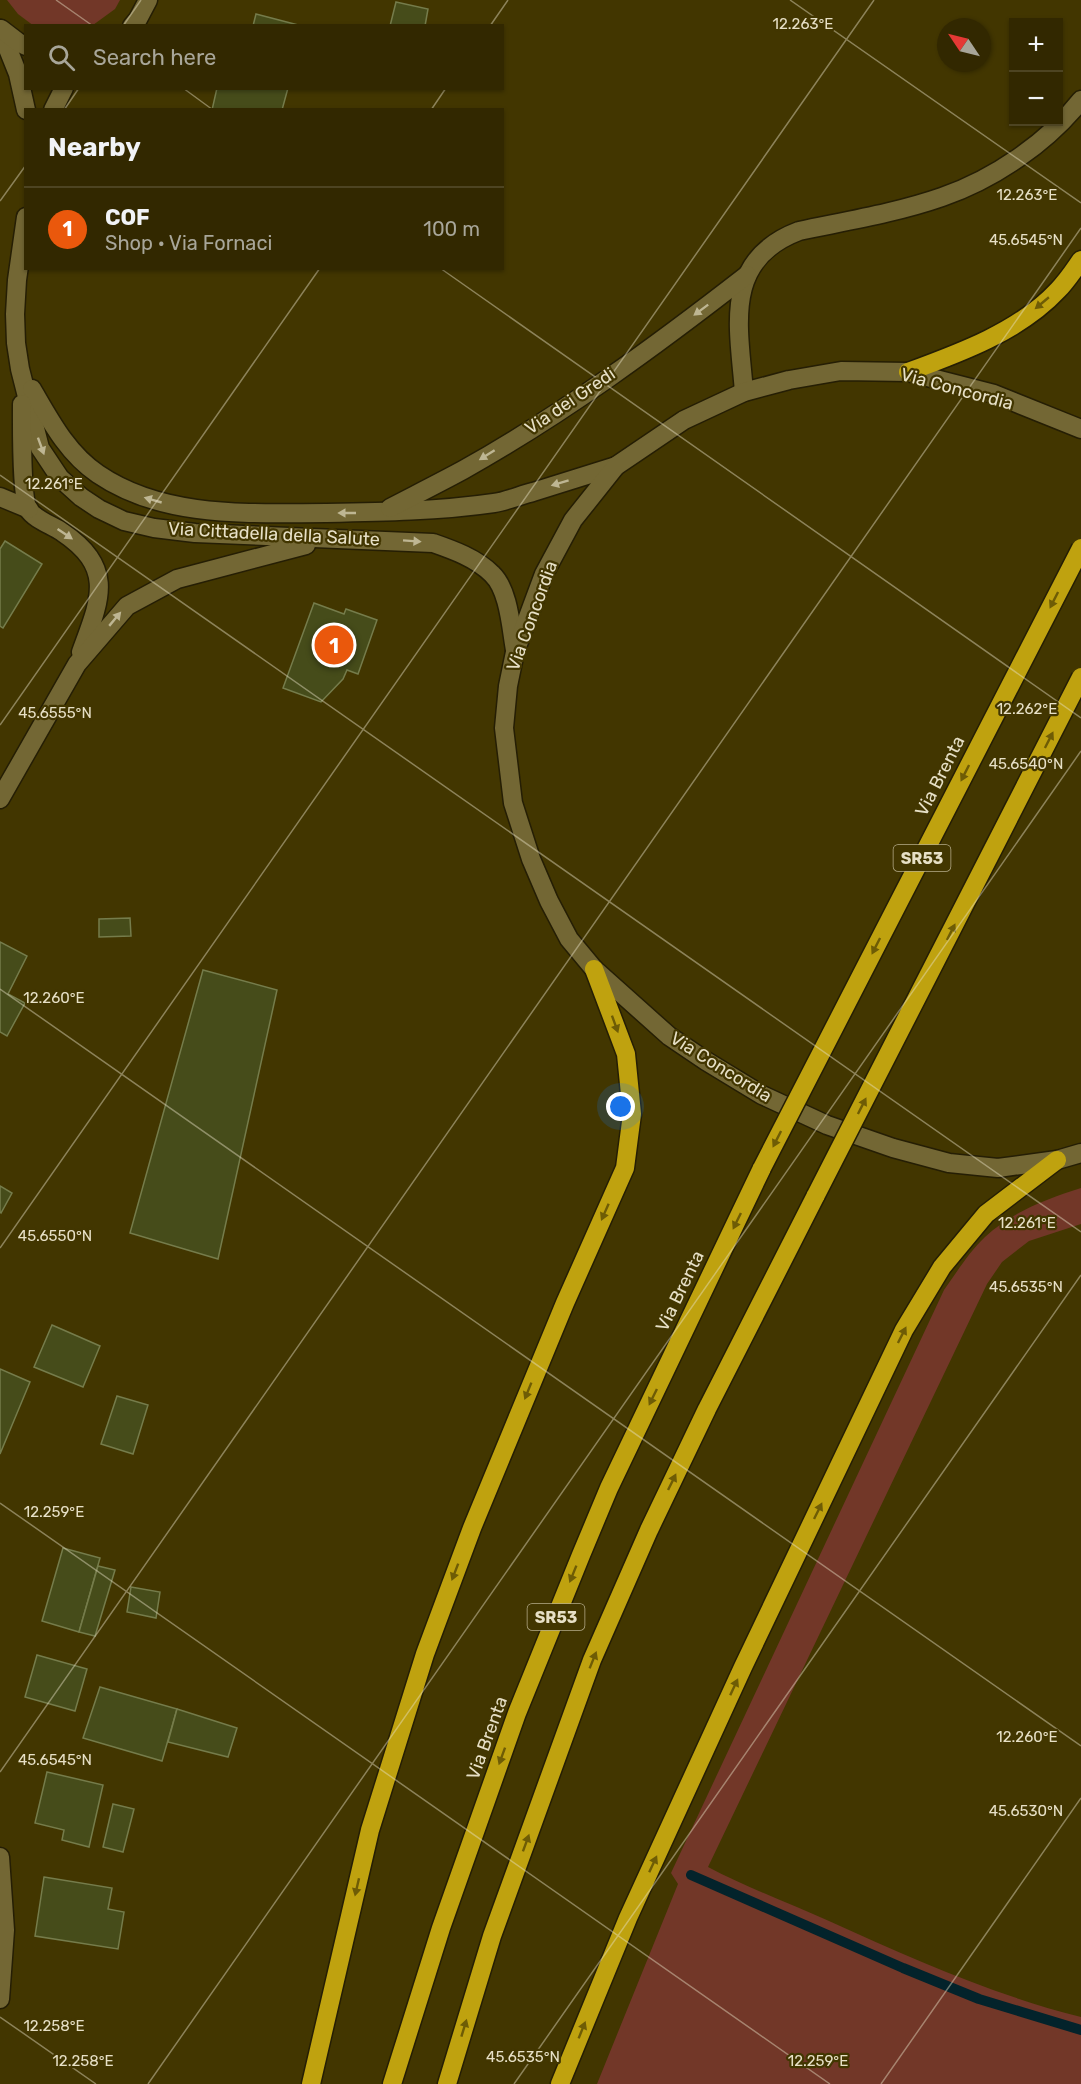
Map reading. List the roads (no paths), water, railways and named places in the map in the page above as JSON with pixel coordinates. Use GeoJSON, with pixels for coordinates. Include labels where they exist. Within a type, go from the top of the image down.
{"type":"FeatureCollection","features":[{"type":"Feature","properties":{"kind":"highway"},"geometry":{"type":"LineString","coordinates":[[908,372],[943,360],[1022,320],[1058,290],[1081,260]]}},
{"type":"Feature","properties":{"kind":"highway","name":"Via Brenta"},"geometry":{"type":"LineString","coordinates":[[392,2084],[457,1882],[517,1713],[609,1488],[762,1168],[1081,548]]}},
{"type":"Feature","properties":{"kind":"highway","name":"SR53"},"geometry":{"type":"LineString","coordinates":[[447,2084],[492,1936],[592,1660],[649,1530],[816,1195],[1081,677]]}},
{"type":"Feature","properties":{"kind":"highway"},"geometry":{"type":"LineString","coordinates":[[311,2084],[370,1830],[425,1654],[481,1507],[565,1304],[625,1168],[632,1114],[626,1054],[594,969]]}},
{"type":"Feature","properties":{"kind":"highway"},"geometry":{"type":"LineString","coordinates":[[560,2084],[628,1917],[743,1667],[904,1330],[942,1267],[986,1214],[1057,1160]]}},
{"type":"Feature","properties":{"kind":"street"},"geometry":{"type":"LineString","coordinates":[[134,24],[147,0]]}},
{"type":"Feature","properties":{"kind":"street"},"geometry":{"type":"LineString","coordinates":[[0,28],[24,45]]}},
{"type":"Feature","properties":{"kind":"street"},"geometry":{"type":"LineString","coordinates":[[0,28],[18,74],[26,108]]}},
{"type":"Feature","properties":{"kind":"street"},"geometry":{"type":"LineString","coordinates":[[54,108],[63,90]]}},
{"type":"Feature","properties":{"kind":"street","name":"Via dei Gredi"},"geometry":{"type":"LineString","coordinates":[[382,512],[464,469],[568,405],[699,312],[747,274],[771,246],[786,236],[922,203],[969,185],[1021,155],[1060,122],[1081,100]]}},
{"type":"Feature","properties":{"kind":"street","name":"Via Cittadella della Salute"},"geometry":{"type":"LineString","coordinates":[[24,231],[15,314],[20,369],[40,448],[60,478],[74,491],[99,509],[124,521],[154,528],[195,533],[433,543],[466,555],[493,574],[506,600],[515,652]]}},
{"type":"Feature","properties":{"kind":"street","name":"Via dei Gredi"},"geometry":{"type":"LineString","coordinates":[[744,392],[738,322],[740,296],[747,274]]}},
{"type":"Feature","properties":{"kind":"street"},"geometry":{"type":"LineString","coordinates":[[20,369],[24,493],[29,509]]}},
{"type":"Feature","properties":{"kind":"street","name":"Via Cittadella della Salute"},"geometry":{"type":"LineString","coordinates":[[20,369],[59,435],[72,452],[97,474],[120,487],[170,505],[245,513],[382,512],[496,503],[616,466]]}},
{"type":"Feature","properties":{"kind":"street","name":"Via Concordia"},"geometry":{"type":"LineString","coordinates":[[1081,429],[994,394],[908,372],[841,371],[789,380],[744,392],[684,420],[616,466],[573,520],[544,574],[515,652],[508,686],[504,728],[513,803],[531,859],[569,939],[594,969],[669,1036],[762,1095],[827,1125],[893,1148],[949,1162],[998,1168],[1057,1160],[1081,1153]]}},
{"type":"Feature","properties":{"kind":"street"},"geometry":{"type":"LineString","coordinates":[[0,497],[29,509],[81,545],[92,558],[98,573],[97,605],[77,664]]}},
{"type":"Feature","properties":{"kind":"street"},"geometry":{"type":"LineString","coordinates":[[0,799],[77,664],[121,612],[150,592],[177,579],[284,550],[331,540]]}},
{"type":"Feature","properties":{"kind":"street"},"geometry":{"type":"LineString","coordinates":[[0,1857],[4,1938],[0,2000]]}},
{"type":"Feature","properties":{"kind":"waterway"},"geometry":{"type":"LineString","coordinates":[[691,1875],[979,1999],[1081,2030]]}},
{"type":"Feature","properties":{"kind":"place","name":"COF"},"geometry":{"type":"Point","coordinates":[334,645]}}]}
